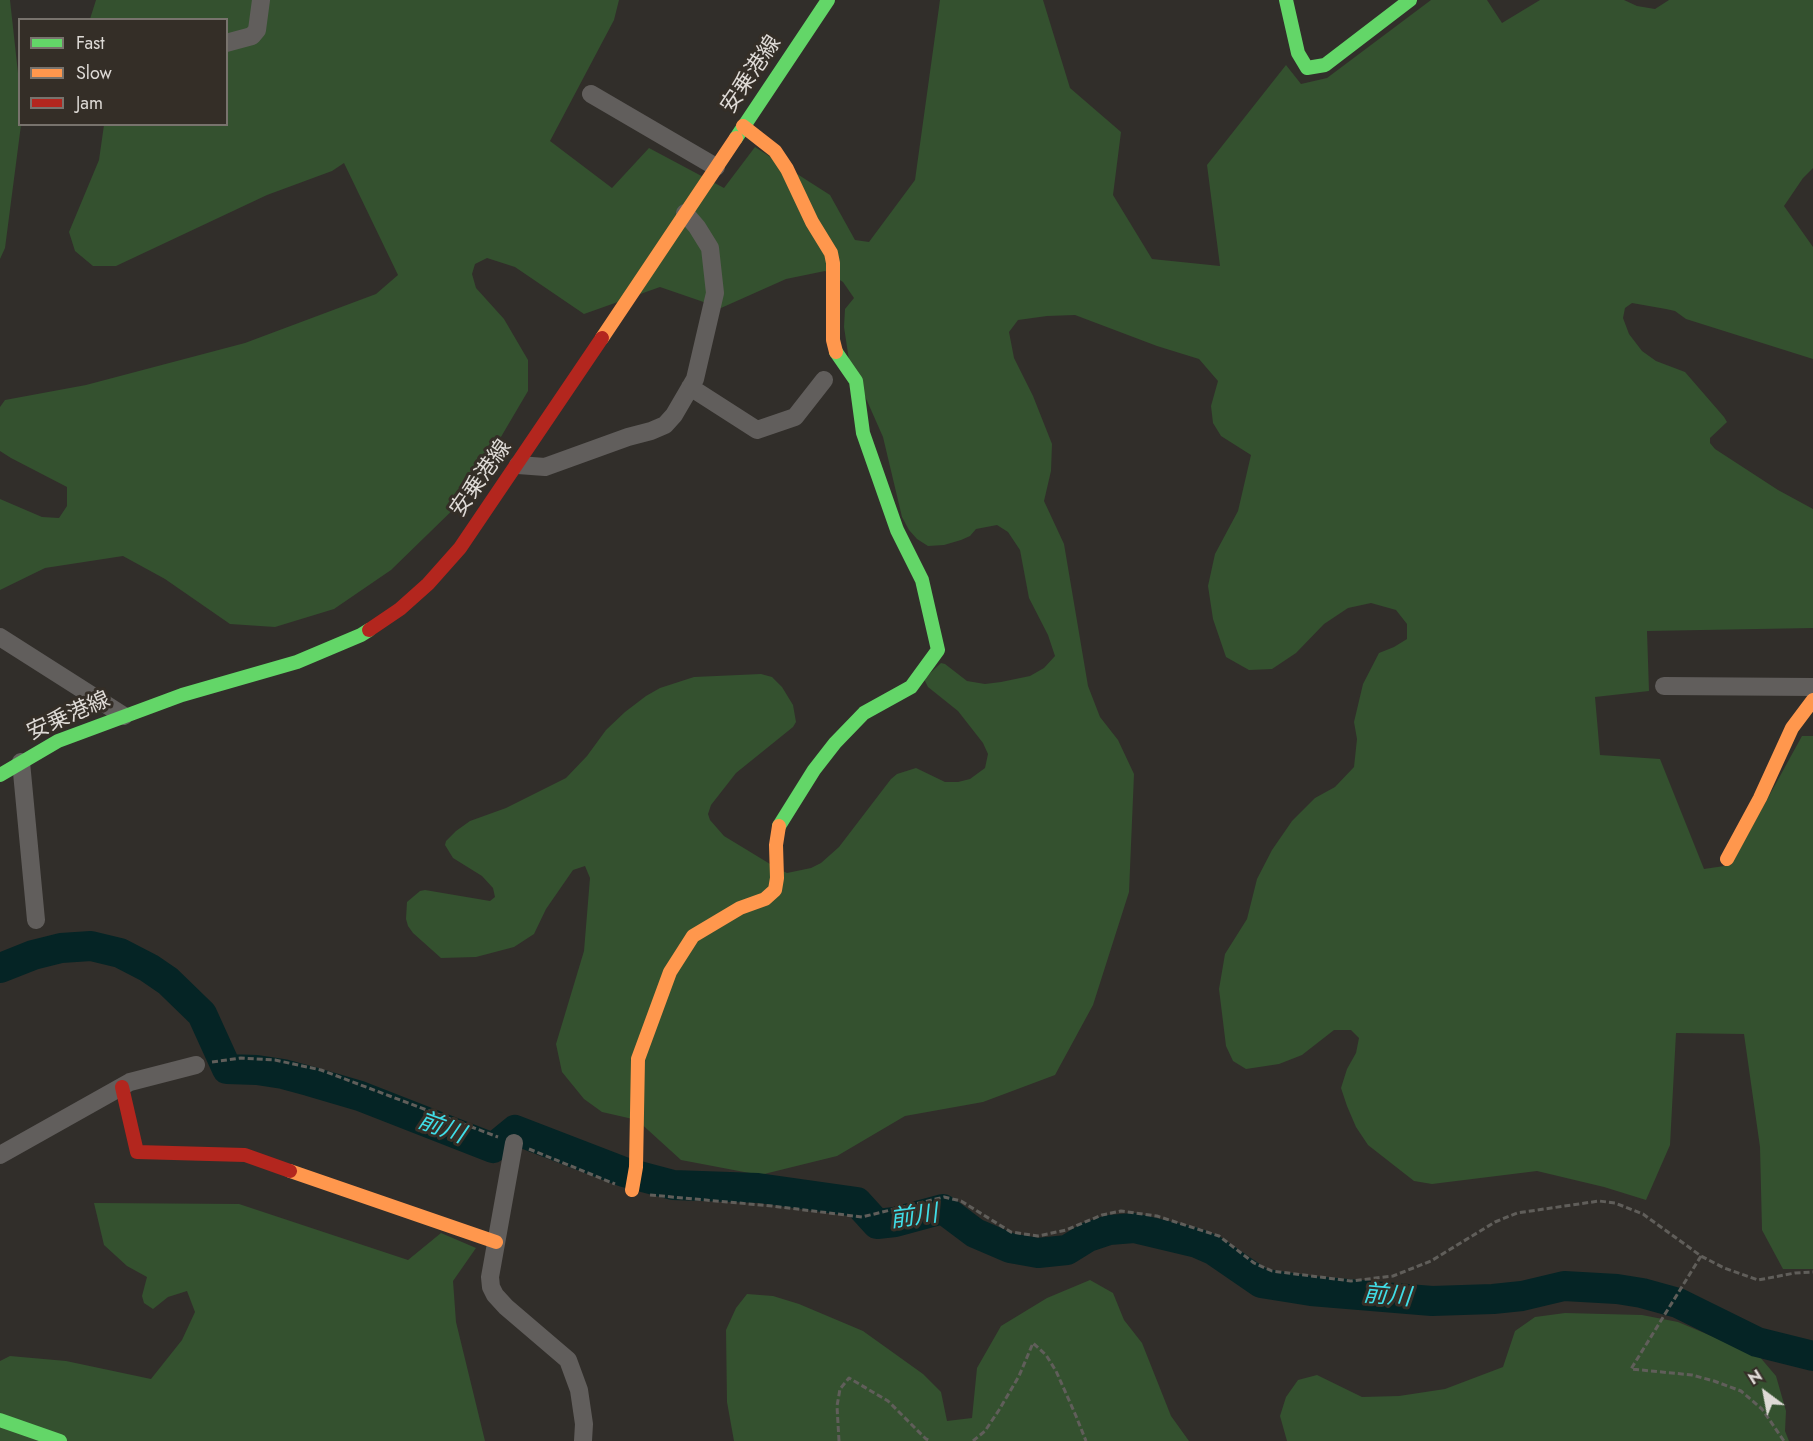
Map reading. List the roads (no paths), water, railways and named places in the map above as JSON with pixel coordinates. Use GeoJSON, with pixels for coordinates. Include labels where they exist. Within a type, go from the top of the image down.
{"type":"FeatureCollection","features":[{"type":"Feature","properties":{"kind":"main road","name":"安乗港線"},"geometry":{"type":"LineString","coordinates":[[0,775],[58,741],[182,694],[297,662],[361,635],[400,609],[428,584],[460,548],[518,465],[828,0]]}},
{"type":"Feature","properties":{"kind":"main road"},"geometry":{"type":"LineString","coordinates":[[1286,0],[1298,53],[1307,68],[1325,64],[1410,0]]}},
{"type":"Feature","properties":{"kind":"main road"},"geometry":{"type":"LineString","coordinates":[[633,1186],[636,1167],[638,1059],[670,972],[693,936],[740,908],[765,899],[775,890],[778,827],[814,770],[864,712],[911,687],[938,650],[922,580],[897,530],[863,433],[860,420],[860,394],[856,381],[834,348],[831,253],[812,222],[787,169],[775,151],[743,126]]}},
{"type":"Feature","properties":{"kind":"main road"},"geometry":{"type":"LineString","coordinates":[[1727,859],[1760,798],[1792,728],[1813,700]]}},
{"type":"Feature","properties":{"kind":"main road"},"geometry":{"type":"LineString","coordinates":[[122,1087],[137,1152],[245,1155],[496,1242]]}},
{"type":"Feature","properties":{"kind":"main road"},"geometry":{"type":"LineString","coordinates":[[0,1420],[60,1441]]}},
{"type":"Feature","properties":{"kind":"street"},"geometry":{"type":"LineString","coordinates":[[228,42],[252,36],[257,30],[261,0]]}},
{"type":"Feature","properties":{"kind":"street"},"geometry":{"type":"LineString","coordinates":[[591,94],[716,167]]}},
{"type":"Feature","properties":{"kind":"street"},"geometry":{"type":"LineString","coordinates":[[518,465],[544,467],[665,425],[674,415],[695,379],[715,293],[710,248],[685,213]]}},
{"type":"Feature","properties":{"kind":"street"},"geometry":{"type":"LineString","coordinates":[[690,387],[758,430],[795,417],[824,380]]}},
{"type":"Feature","properties":{"kind":"street"},"geometry":{"type":"LineString","coordinates":[[0,637],[124,716]]}},
{"type":"Feature","properties":{"kind":"street"},"geometry":{"type":"LineString","coordinates":[[1664,686],[1813,687]]}},
{"type":"Feature","properties":{"kind":"street"},"geometry":{"type":"LineString","coordinates":[[21,762],[36,920]]}},
{"type":"Feature","properties":{"kind":"street"},"geometry":{"type":"LineString","coordinates":[[0,1155],[130,1082],[196,1065]]}},
{"type":"Feature","properties":{"kind":"street"},"geometry":{"type":"LineString","coordinates":[[514,1143],[490,1276],[495,1296],[568,1360],[579,1390],[584,1424],[583,1441]]}},
{"type":"Feature","properties":{"kind":"waterway","name":"前川"},"geometry":{"type":"LineString","coordinates":[[0,968],[33,955],[61,948],[91,946],[120,953],[168,981],[202,1014],[227,1069],[283,1074],[360,1096],[493,1148],[515,1130],[624,1172],[673,1185],[758,1188],[857,1202],[877,1224],[895,1222],[943,1209],[975,1233],[1010,1248],[1038,1253],[1067,1250],[1088,1237],[1109,1230],[1134,1228],[1197,1243],[1213,1250],[1261,1283],[1311,1291],[1432,1301],[1522,1296],[1564,1286],[1617,1289],[1678,1303],[1757,1342],[1813,1356]]}}]}
